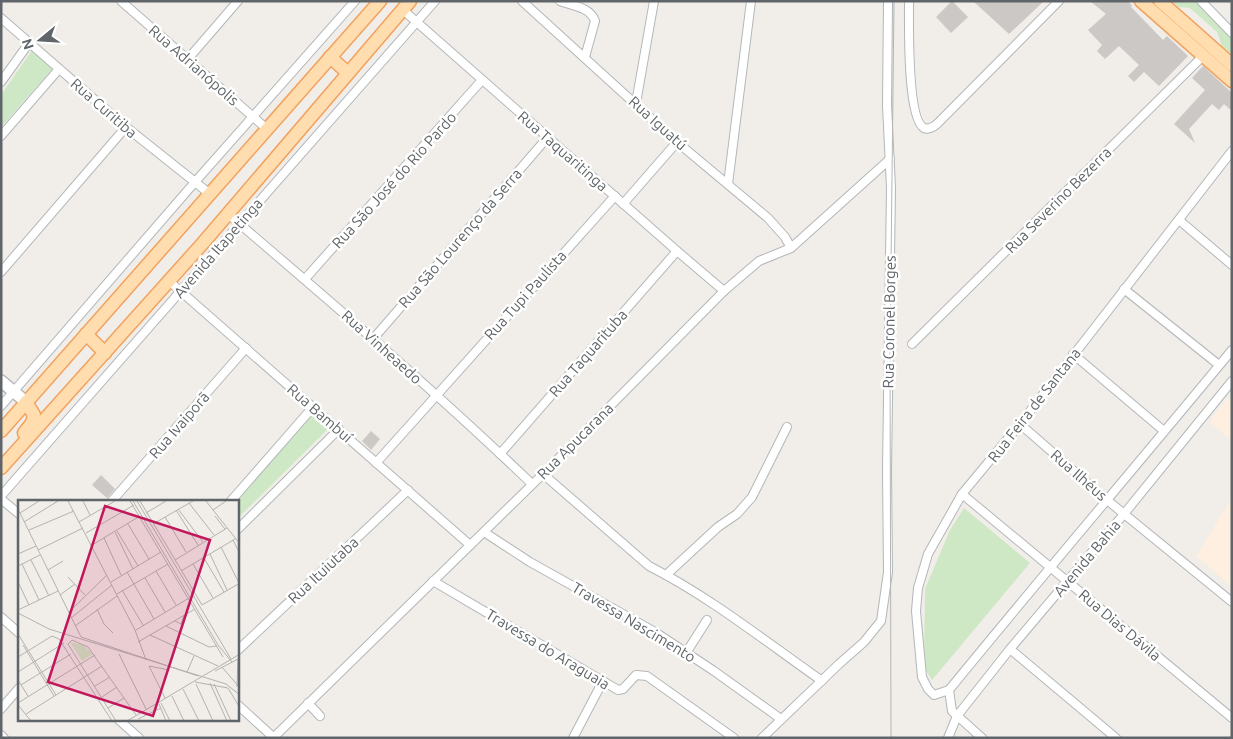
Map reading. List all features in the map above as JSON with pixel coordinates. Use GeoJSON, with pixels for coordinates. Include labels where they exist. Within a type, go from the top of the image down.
{"type":"FeatureCollection","features":[{"type":"Feature","properties":{"kind":"main road"},"geometry":{"type":"LineString","coordinates":[[1,431],[380,1]]}},
{"type":"Feature","properties":{"kind":"main road"},"geometry":{"type":"LineString","coordinates":[[1142,1],[1232,81]]}},
{"type":"Feature","properties":{"kind":"main road"},"geometry":{"type":"LineString","coordinates":[[1160,1],[1232,65]]}},
{"type":"Feature","properties":{"kind":"main road","name":"Avenida Itapetinga"},"geometry":{"type":"LineString","coordinates":[[1,468],[228,214],[407,5]]}},
{"type":"Feature","properties":{"kind":"main road"},"geometry":{"type":"LineString","coordinates":[[358,26],[376,41]]}},
{"type":"Feature","properties":{"kind":"main road"},"geometry":{"type":"LineString","coordinates":[[330,57],[348,73]]}},
{"type":"Feature","properties":{"kind":"main road"},"geometry":{"type":"LineString","coordinates":[[86,334],[105,353]]}},
{"type":"Feature","properties":{"kind":"main road"},"geometry":{"type":"LineString","coordinates":[[1,460],[32,422],[34,414],[26,402]]}},
{"type":"Feature","properties":{"kind":"street"},"geometry":{"type":"LineString","coordinates":[[187,60],[238,1]]}},
{"type":"Feature","properties":{"kind":"street"},"geometry":{"type":"LineString","coordinates":[[1,406],[194,182],[355,1]]}},
{"type":"Feature","properties":{"kind":"street","name":"Avenida Itapetinga"},"geometry":{"type":"LineString","coordinates":[[1,498],[435,1]]}},
{"type":"Feature","properties":{"kind":"street","name":"Rua Iguatú"},"geometry":{"type":"LineString","coordinates":[[522,1],[677,142],[768,218],[785,237],[791,248]]}},
{"type":"Feature","properties":{"kind":"street"},"geometry":{"type":"LineString","coordinates":[[530,9],[537,1]]}},
{"type":"Feature","properties":{"kind":"street"},"geometry":{"type":"LineString","coordinates":[[560,1],[590,11],[593,16],[595,21],[585,57]]}},
{"type":"Feature","properties":{"kind":"street"},"geometry":{"type":"LineString","coordinates":[[636,103],[654,1]]}},
{"type":"Feature","properties":{"kind":"street"},"geometry":{"type":"LineString","coordinates":[[728,184],[752,1]]}},
{"type":"Feature","properties":{"kind":"street","name":"Rua Coronel Borges"},"geometry":{"type":"LineString","coordinates":[[762,738],[868,638],[881,621],[888,572],[887,462],[891,188],[888,105],[888,1]]}},
{"type":"Feature","properties":{"kind":"street"},"geometry":{"type":"LineString","coordinates":[[909,1],[911,86],[916,116],[922,127],[926,129],[938,124],[1059,1]]}},
{"type":"Feature","properties":{"kind":"street"},"geometry":{"type":"LineString","coordinates":[[1201,1],[1232,33]]}},
{"type":"Feature","properties":{"kind":"street","name":"Rua Adrianópolis"},"geometry":{"type":"LineString","coordinates":[[123,2],[267,129]]}},
{"type":"Feature","properties":{"kind":"street","name":"Rua Taquaritinga"},"geometry":{"type":"LineString","coordinates":[[407,5],[417,22],[547,138],[724,291]]}},
{"type":"Feature","properties":{"kind":"street","name":"Rua Curitiba"},"geometry":{"type":"LineString","coordinates":[[1,18],[126,127],[210,194]]}},
{"type":"Feature","properties":{"kind":"street"},"geometry":{"type":"LineString","coordinates":[[1,82],[29,43]]}},
{"type":"Feature","properties":{"kind":"street","name":"Rua Severino Bezerra"},"geometry":{"type":"LineString","coordinates":[[912,344],[1203,56]]}},
{"type":"Feature","properties":{"kind":"street"},"geometry":{"type":"LineString","coordinates":[[1,136],[59,69]]}},
{"type":"Feature","properties":{"kind":"street","name":"Rua São José do Rio Pardo"},"geometry":{"type":"LineString","coordinates":[[305,279],[482,80]]}},
{"type":"Feature","properties":{"kind":"street"},"geometry":{"type":"LineString","coordinates":[[1,272],[126,127]]}},
{"type":"Feature","properties":{"kind":"street","name":"Rua São Lourenço da Serra"},"geometry":{"type":"LineString","coordinates":[[373,339],[547,138]]}},
{"type":"Feature","properties":{"kind":"street"},"geometry":{"type":"LineString","coordinates":[[623,204],[677,142]]}},
{"type":"Feature","properties":{"kind":"street","name":"Rua Feira de Santana"},"geometry":{"type":"LineString","coordinates":[[949,690],[934,695],[928,689],[920,668],[916,611],[921,573],[928,554],[962,494],[1020,424],[1232,151]]}},
{"type":"Feature","properties":{"kind":"street","name":"Rua Apucarana"},"geometry":{"type":"LineString","coordinates":[[273,737],[484,532],[724,291],[759,261],[791,248],[890,160]]}},
{"type":"Feature","properties":{"kind":"street","name":"Rua Tupi Paulista"},"geometry":{"type":"LineString","coordinates":[[376,462],[615,196]]}},
{"type":"Feature","properties":{"kind":"street","name":"Rua Vinheaedo"},"geometry":{"type":"LineString","coordinates":[[228,214],[373,339],[532,484]]}},
{"type":"Feature","properties":{"kind":"street"},"geometry":{"type":"LineString","coordinates":[[1179,220],[1232,265]]}},
{"type":"Feature","properties":{"kind":"street","name":"Rua Taquarituba"},"geometry":{"type":"LineString","coordinates":[[500,454],[677,251]]}},
{"type":"Feature","properties":{"kind":"street","name":"Rua Bambuí"},"geometry":{"type":"LineString","coordinates":[[169,281],[470,545]]}},
{"type":"Feature","properties":{"kind":"street"},"geometry":{"type":"LineString","coordinates":[[1124,289],[1219,365]]}},
{"type":"Feature","properties":{"kind":"street","name":"Rua Ivaiporã"},"geometry":{"type":"LineString","coordinates":[[114,500],[246,348]]}},
{"type":"Feature","properties":{"kind":"street","name":"Avenida Bahia"},"geometry":{"type":"LineString","coordinates":[[949,690],[1232,350]]}},
{"type":"Feature","properties":{"kind":"street"},"geometry":{"type":"LineString","coordinates":[[1073,354],[1164,431]]}},
{"type":"Feature","properties":{"kind":"street"},"geometry":{"type":"LineString","coordinates":[[1,381],[26,402]]}},
{"type":"Feature","properties":{"kind":"street","name":"Avenida Bahia"},"geometry":{"type":"LineString","coordinates":[[948,738],[957,716],[1010,649],[1124,514],[1232,381]]}},
{"type":"Feature","properties":{"kind":"street"},"geometry":{"type":"LineString","coordinates":[[232,500],[313,407]]}},
{"type":"Feature","properties":{"kind":"street","name":"Rua Ilhéus"},"geometry":{"type":"LineString","coordinates":[[1020,424],[1124,514],[1232,602]]}},
{"type":"Feature","properties":{"kind":"street"},"geometry":{"type":"LineString","coordinates":[[666,575],[718,526],[733,517],[748,501],[758,486],[787,427]]}},
{"type":"Feature","properties":{"kind":"street"},"geometry":{"type":"LineString","coordinates":[[239,528],[339,429]]}},
{"type":"Feature","properties":{"kind":"street"},"geometry":{"type":"LineString","coordinates":[[542,474],[648,566],[714,605],[822,681]]}},
{"type":"Feature","properties":{"kind":"street","name":"Rua Ituiutaba"},"geometry":{"type":"LineString","coordinates":[[239,649],[408,490]]}},
{"type":"Feature","properties":{"kind":"street","name":"Rua Dias Dávila"},"geometry":{"type":"LineString","coordinates":[[962,494],[1232,718]]}},
{"type":"Feature","properties":{"kind":"street"},"geometry":{"type":"LineString","coordinates":[[1,498],[18,513]]}},
{"type":"Feature","properties":{"kind":"street","name":"Travessa Nascimento"},"geometry":{"type":"LineString","coordinates":[[484,532],[530,562],[642,624],[686,652],[781,719]]}},
{"type":"Feature","properties":{"kind":"street","name":"Travessa do Araguaia"},"geometry":{"type":"LineString","coordinates":[[433,581],[618,690],[621,690],[636,676],[647,676],[734,738]]}},
{"type":"Feature","properties":{"kind":"street"},"geometry":{"type":"LineString","coordinates":[[1,617],[18,632]]}},
{"type":"Feature","properties":{"kind":"street"},"geometry":{"type":"LineString","coordinates":[[686,652],[706,620]]}},
{"type":"Feature","properties":{"kind":"street"},"geometry":{"type":"LineString","coordinates":[[1010,649],[1116,738]]}},
{"type":"Feature","properties":{"kind":"street"},"geometry":{"type":"LineString","coordinates":[[573,738],[603,681]]}},
{"type":"Feature","properties":{"kind":"street"},"geometry":{"type":"LineString","coordinates":[[1,709],[18,689]]}},
{"type":"Feature","properties":{"kind":"street"},"geometry":{"type":"LineString","coordinates":[[949,690],[952,711],[982,738]]}},
{"type":"Feature","properties":{"kind":"street"},"geometry":{"type":"LineString","coordinates":[[308,703],[320,716]]}},
{"type":"Feature","properties":{"kind":"street"},"geometry":{"type":"LineString","coordinates":[[239,706],[273,737]]}},
{"type":"Feature","properties":{"kind":"street"},"geometry":{"type":"LineString","coordinates":[[129,724],[139,738]]}},
{"type":"Feature","properties":{"kind":"street"},"geometry":{"type":"LineString","coordinates":[[1,735],[4,738]]}},
{"type":"Feature","properties":{"kind":"shaded area"},"geometry":{"type":"Polygon","coordinates":[[[1227,398],[1232,402],[1232,441],[1209,422],[1227,398]]]}},
{"type":"Feature","properties":{"kind":"shaded area"},"geometry":{"type":"Polygon","coordinates":[[[1232,498],[1232,587],[1196,556],[1232,498]]]}},
{"type":"Feature","properties":{"kind":"green space"},"geometry":{"type":"Polygon","coordinates":[[[1172,1],[1196,1],[1232,39],[1232,54],[1222,46],[1217,32],[1190,8],[1179,7],[1172,1]]]}},
{"type":"Feature","properties":{"kind":"green space"},"geometry":{"type":"Polygon","coordinates":[[[33,49],[53,68],[1,127],[1,95],[33,49]]]}},
{"type":"Feature","properties":{"kind":"green space"},"geometry":{"type":"Polygon","coordinates":[[[312,413],[328,429],[239,517],[238,500],[312,413]]]}},
{"type":"Feature","properties":{"kind":"green space"},"geometry":{"type":"Polygon","coordinates":[[[964,508],[1030,563],[932,680],[924,667],[925,589],[950,530],[964,508]]]}},
{"type":"Feature","properties":{"kind":"building"},"geometry":{"type":"Polygon","coordinates":[[[952,1],[968,17],[951,33],[936,17],[952,1]]]}},
{"type":"Feature","properties":{"kind":"building"},"geometry":{"type":"Polygon","coordinates":[[[973,1],[1044,1],[1009,34],[973,1]]]}},
{"type":"Feature","properties":{"kind":"building"},"geometry":{"type":"Polygon","coordinates":[[[1090,1],[1128,1],[1131,7],[1163,40],[1167,36],[1188,56],[1159,86],[1144,72],[1134,82],[1128,76],[1139,65],[1119,46],[1105,59],[1097,51],[1102,45],[1088,30],[1106,14],[1090,1]]]}},
{"type":"Feature","properties":{"kind":"building"},"geometry":{"type":"Polygon","coordinates":[[[1203,66],[1232,93],[1232,111],[1224,104],[1219,110],[1212,104],[1189,129],[1195,143],[1174,124],[1205,90],[1192,78],[1203,66]]]}},
{"type":"Feature","properties":{"kind":"building"},"geometry":{"type":"Polygon","coordinates":[[[371,431],[380,439],[371,450],[362,441],[371,431]]]}},
{"type":"Feature","properties":{"kind":"building"},"geometry":{"type":"Polygon","coordinates":[[[101,475],[115,489],[107,498],[92,485],[101,475]]]}},
{"type":"Feature","properties":{"kind":"tram line"},"geometry":{"type":"LineString","coordinates":[[891,738],[890,355],[894,1]]}}]}
